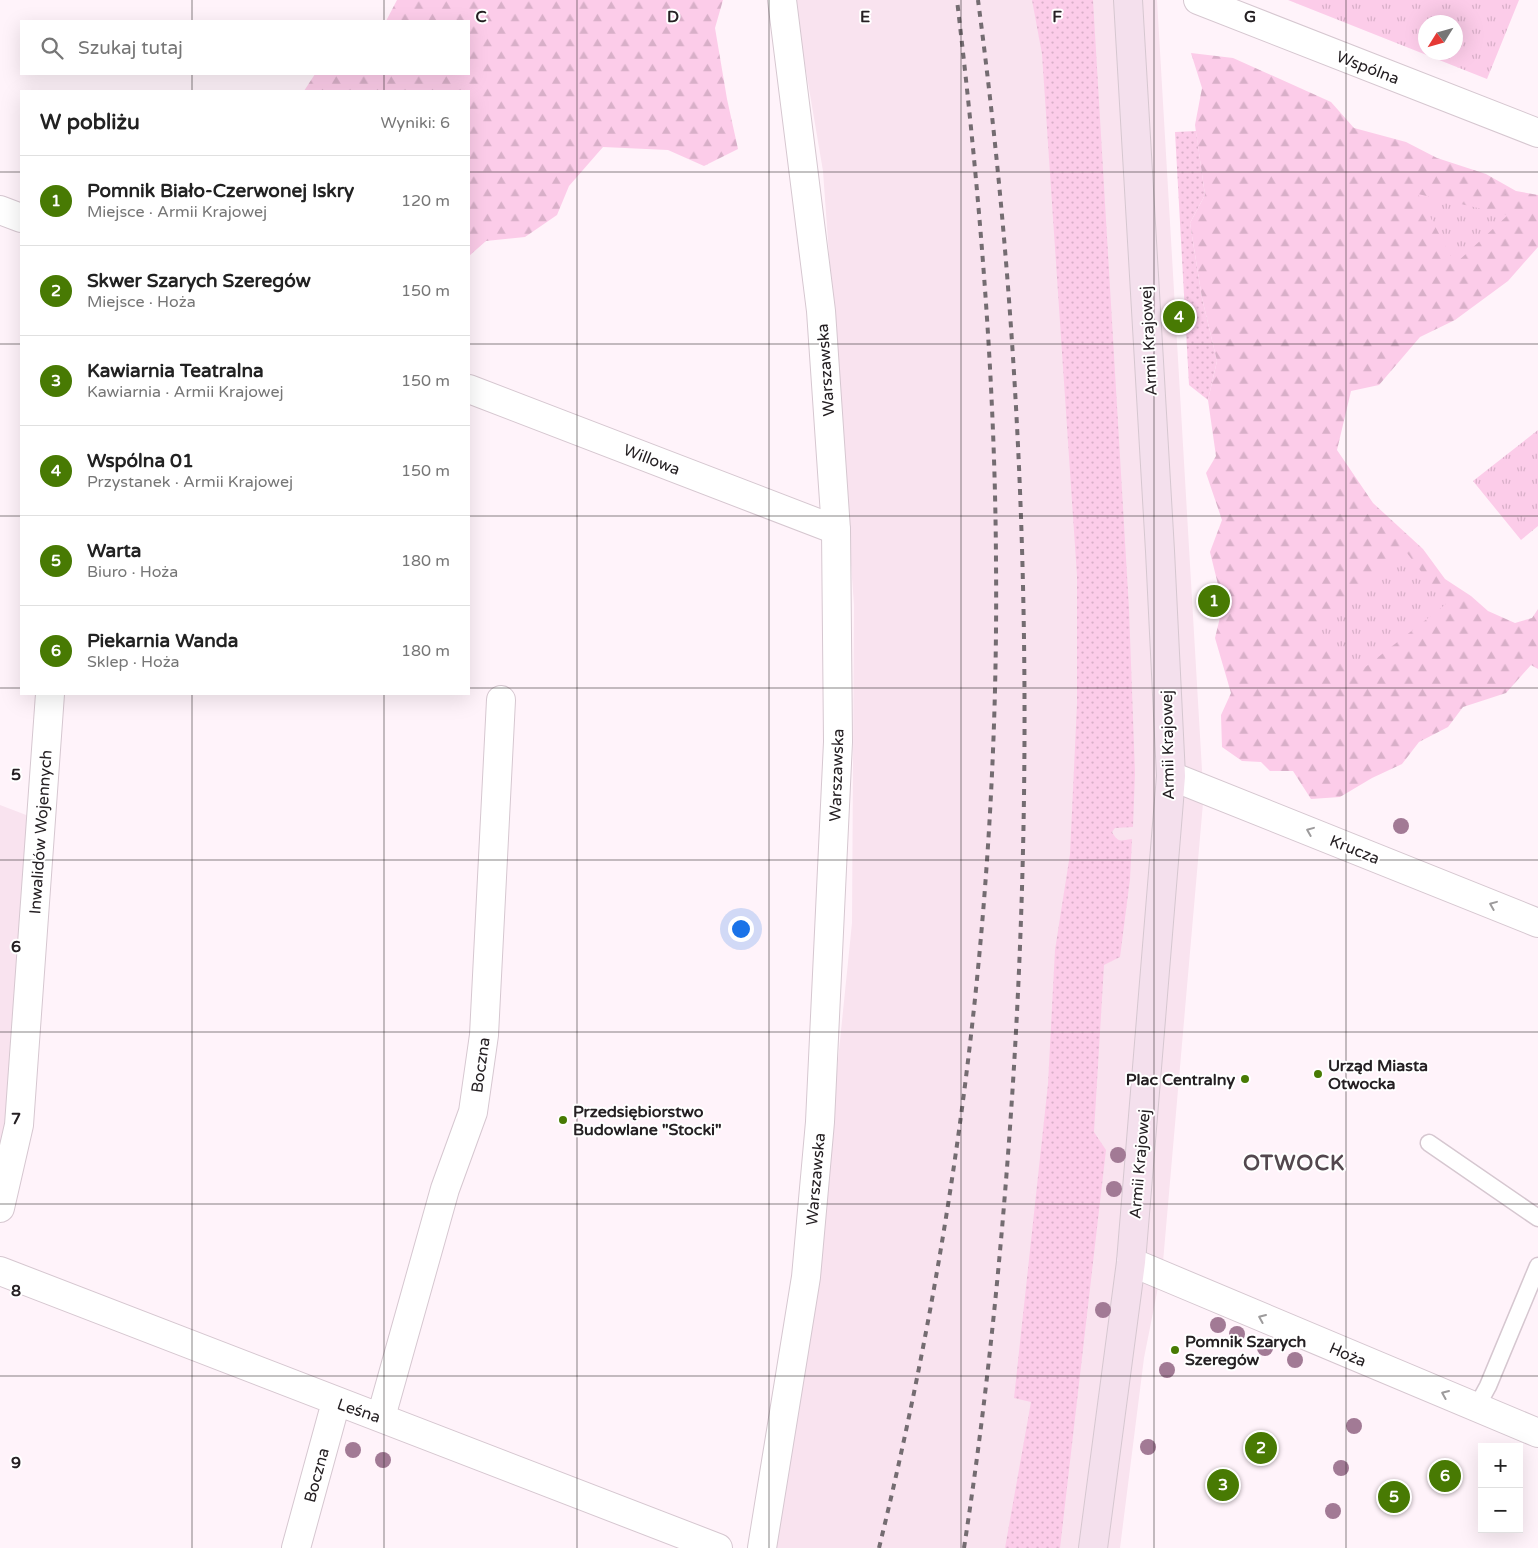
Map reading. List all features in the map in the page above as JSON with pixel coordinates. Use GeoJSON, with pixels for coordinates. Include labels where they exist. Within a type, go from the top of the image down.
{"type":"FeatureCollection","features":[{"type":"Feature","properties":{"kind":"main road","name":"Armii Krajowej"},"geometry":{"type":"LineString","coordinates":[[1092,1548],[1131,1262],[1171,776],[1128,0]]}},
{"type":"Feature","properties":{"kind":"street","name":"Warszawska"},"geometry":{"type":"LineString","coordinates":[[762,1548],[806,1277],[820,1122],[838,742],[836,530],[821,311],[782,0]]}},
{"type":"Feature","properties":{"kind":"street","name":"Wspólna"},"geometry":{"type":"LineString","coordinates":[[1198,0],[1538,133]]}},
{"type":"Feature","properties":{"kind":"street"},"geometry":{"type":"LineString","coordinates":[[0,210],[20,218]]}},
{"type":"Feature","properties":{"kind":"street","name":"Willowa"},"geometry":{"type":"LineString","coordinates":[[470,389],[836,530]]}},
{"type":"Feature","properties":{"kind":"street","name":"Inwalidów Wojennych"},"geometry":{"type":"LineString","coordinates":[[0,1208],[19,1125],[50,695]]}},
{"type":"Feature","properties":{"kind":"street","name":"Boczna"},"geometry":{"type":"LineString","coordinates":[[381,1417],[445,1189],[473,1112],[484,1035],[501,700]]}},
{"type":"Feature","properties":{"kind":"street","name":"Krucza"},"geometry":{"type":"LineString","coordinates":[[1171,776],[1538,923]]}},
{"type":"Feature","properties":{"kind":"street","name":"Hoża"},"geometry":{"type":"LineString","coordinates":[[1131,1262],[1538,1433]]}},
{"type":"Feature","properties":{"kind":"street","name":"Leśna"},"geometry":{"type":"LineString","coordinates":[[0,1271],[718,1548]]}},
{"type":"Feature","properties":{"kind":"street","name":"Boczna"},"geometry":{"type":"LineString","coordinates":[[296,1548],[336,1402]]}},
{"type":"Feature","properties":{"kind":"lane"},"geometry":{"type":"LineString","coordinates":[[1430,1143],[1538,1218]]}},
{"type":"Feature","properties":{"kind":"lane"},"geometry":{"type":"LineString","coordinates":[[1476,1408],[1488,1386],[1538,1266]]}},
{"type":"Feature","properties":{"kind":"shaded area"},"geometry":{"type":"Polygon","coordinates":[[[794,0],[1157,0],[1203,803],[1163,1262],[1144,1358],[1120,1548],[776,1548],[816,1276],[852,923],[854,605],[823,171],[794,0]]]}},
{"type":"Feature","properties":{"kind":"shaded area"},"geometry":{"type":"Polygon","coordinates":[[[0,805],[34,818],[13,1129],[0,1173],[0,805]]]}},
{"type":"Feature","properties":{"kind":"green space"},"geometry":{"type":"Polygon","coordinates":[[[397,0],[723,0],[715,28],[738,149],[704,166],[668,150],[603,147],[569,186],[557,215],[525,237],[486,241],[470,255],[470,90],[305,90],[314,75],[470,75],[470,20],[387,20],[397,0]]]}},
{"type":"Feature","properties":{"kind":"green space"},"geometry":{"type":"Polygon","coordinates":[[[1032,0],[1093,0],[1129,609],[1135,773],[1133,827],[1115,828],[1112,832],[1118,840],[1132,839],[1130,879],[1120,957],[1104,965],[1094,1132],[1106,1150],[1060,1548],[1005,1548],[1031,1402],[1014,1398],[1048,1084],[1055,950],[1070,854],[1077,704],[1077,576],[1042,54],[1032,0]]]}},
{"type":"Feature","properties":{"kind":"green space"},"geometry":{"type":"Polygon","coordinates":[[[1288,0],[1519,0],[1487,79],[1439,60],[1463,60],[1463,15],[1418,15],[1418,52],[1288,0]]]}},
{"type":"Feature","properties":{"kind":"green space"},"geometry":{"type":"Polygon","coordinates":[[[1191,53],[1233,58],[1331,102],[1354,128],[1406,142],[1437,158],[1486,174],[1516,191],[1538,195],[1538,247],[1508,281],[1455,320],[1420,337],[1379,385],[1351,391],[1337,450],[1373,503],[1423,549],[1445,579],[1471,596],[1488,611],[1515,623],[1532,618],[1538,609],[1538,669],[1531,665],[1506,693],[1463,707],[1448,727],[1419,742],[1402,764],[1372,778],[1340,797],[1311,799],[1293,771],[1270,771],[1261,762],[1242,761],[1222,747],[1221,715],[1231,693],[1215,638],[1223,605],[1210,552],[1222,520],[1206,473],[1216,456],[1208,400],[1217,361],[1202,298],[1190,223],[1205,195],[1195,125],[1202,88],[1191,53]]]}},
{"type":"Feature","properties":{"kind":"green space"},"geometry":{"type":"Polygon","coordinates":[[[1196,131],[1205,195],[1190,223],[1202,298],[1217,361],[1208,400],[1189,385],[1175,132],[1196,131]]]}},
{"type":"Feature","properties":{"kind":"green space"},"geometry":{"type":"Polygon","coordinates":[[[1418,194],[1508,215],[1455,264],[1418,194]]]}},
{"type":"Feature","properties":{"kind":"green space"},"geometry":{"type":"Polygon","coordinates":[[[1538,430],[1538,526],[1521,540],[1473,481],[1538,430]]]}},
{"type":"Feature","properties":{"kind":"green space"},"geometry":{"type":"Polygon","coordinates":[[[1407,553],[1446,604],[1354,676],[1314,625],[1407,553]]]}},
{"type":"Feature","properties":{"kind":"railway"},"geometry":{"type":"LineString","coordinates":[[879,1548],[907,1427],[931,1305],[952,1182],[968,1059],[981,935],[990,811],[995,686],[996,562],[993,421],[979,210],[957,0]]}},
{"type":"Feature","properties":{"kind":"railway"},"geometry":{"type":"LineString","coordinates":[[964,1548],[987,1380],[1004,1211],[1012,1098],[1024,823],[1022,548],[1016,410],[1007,273],[994,136],[978,0]]}},
{"type":"Feature","properties":{"kind":"place","name":"Wspólna 01"},"geometry":{"type":"Point","coordinates":[1179,317]}},
{"type":"Feature","properties":{"kind":"place","name":"Pomnik Biało-Czerwonej Iskry"},"geometry":{"type":"Point","coordinates":[1214,601]}},
{"type":"Feature","properties":{"kind":"place","name":"Urząd Miasta Otwocka"},"geometry":{"type":"Point","coordinates":[1318,1074]}},
{"type":"Feature","properties":{"kind":"place","name":"Plac Centralny"},"geometry":{"type":"Point","coordinates":[1245,1079]}},
{"type":"Feature","properties":{"kind":"place","name":"Przedsiębiorstwo Budowlane \"Stocki\""},"geometry":{"type":"Point","coordinates":[563,1120]}},
{"type":"Feature","properties":{"kind":"place","name":"Pomnik Szarych Szeregów"},"geometry":{"type":"Point","coordinates":[1175,1350]}},
{"type":"Feature","properties":{"kind":"place","name":"Skwer Szarych Szeregów"},"geometry":{"type":"Point","coordinates":[1261,1448]}},
{"type":"Feature","properties":{"kind":"place","name":"Piekarnia Wanda"},"geometry":{"type":"Point","coordinates":[1445,1476]}},
{"type":"Feature","properties":{"kind":"place","name":"Kawiarnia Teatralna"},"geometry":{"type":"Point","coordinates":[1223,1485]}},
{"type":"Feature","properties":{"kind":"place","name":"Warta"},"geometry":{"type":"Point","coordinates":[1394,1497]}},
{"type":"Feature","properties":{"kind":"district","name":"OTWOCK"},"geometry":{"type":"Point","coordinates":[1294,1163]}}]}
